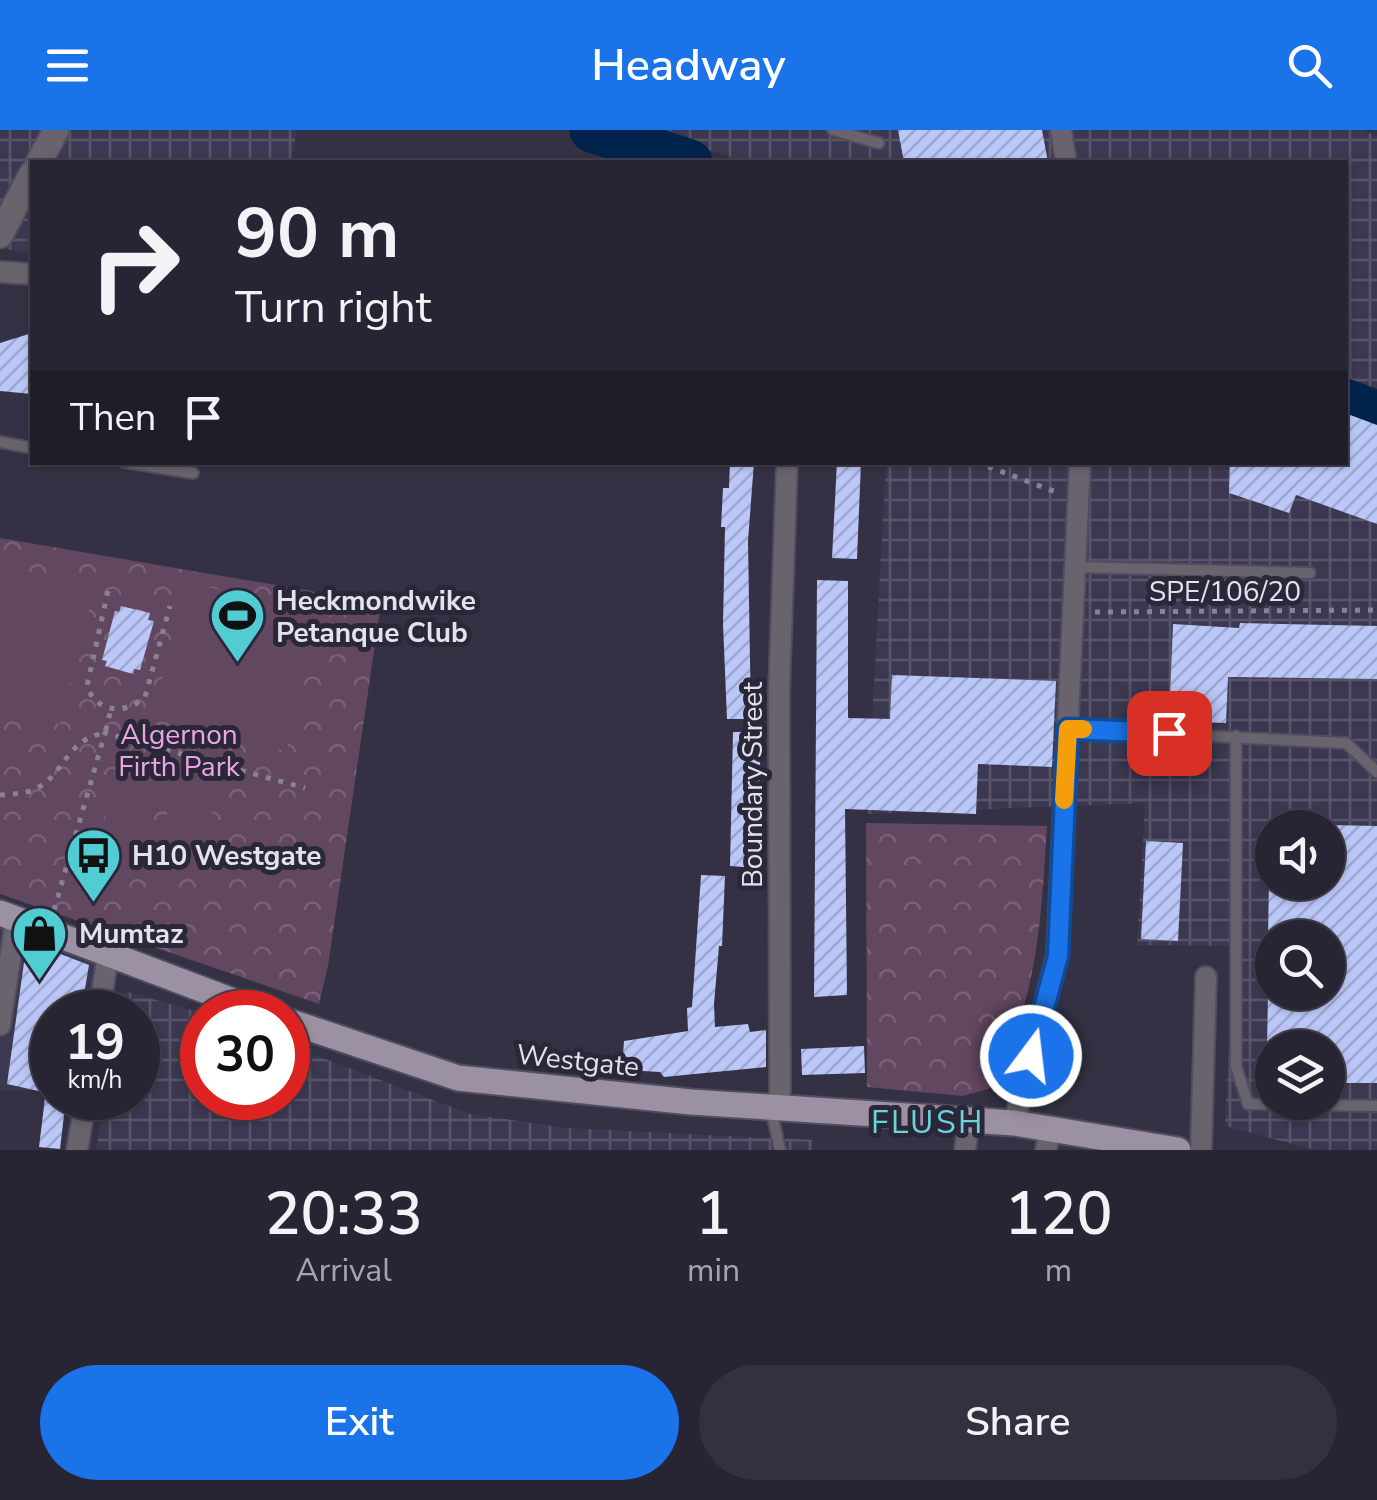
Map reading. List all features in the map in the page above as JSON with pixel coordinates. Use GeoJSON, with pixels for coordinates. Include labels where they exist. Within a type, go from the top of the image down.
{"type":"FeatureCollection","features":[{"type":"Feature","properties":{"kind":"main road"},"geometry":{"type":"LineString","coordinates":[[8,917],[203,990]]}},
{"type":"Feature","properties":{"kind":"main road","name":"Westgate"},"geometry":{"type":"LineString","coordinates":[[310,1028],[458,1078],[691,1102],[1014,1124],[1048,1140],[1178,1150]]}},
{"type":"Feature","properties":{"kind":"street"},"geometry":{"type":"LineString","coordinates":[[40,160],[56,130]]}},
{"type":"Feature","properties":{"kind":"street"},"geometry":{"type":"LineString","coordinates":[[1061,130],[1066,160]]}},
{"type":"Feature","properties":{"kind":"street"},"geometry":{"type":"LineString","coordinates":[[0,234],[30,178]]}},
{"type":"Feature","properties":{"kind":"street"},"geometry":{"type":"LineString","coordinates":[[0,272],[30,274]]}},
{"type":"Feature","properties":{"kind":"street","name":"Boundary Street"},"geometry":{"type":"LineString","coordinates":[[776,1108],[779,692],[787,465]]}},
{"type":"Feature","properties":{"kind":"street"},"geometry":{"type":"LineString","coordinates":[[1014,1124],[1058,956],[1080,465]]}},
{"type":"Feature","properties":{"kind":"street"},"geometry":{"type":"LineString","coordinates":[[0,1025],[8,917]]}},
{"type":"Feature","properties":{"kind":"street"},"geometry":{"type":"LineString","coordinates":[[102,990],[108,955]]}},
{"type":"Feature","properties":{"kind":"street"},"geometry":{"type":"LineString","coordinates":[[1201,1150],[1206,977]]}},
{"type":"Feature","properties":{"kind":"street"},"geometry":{"type":"LineString","coordinates":[[78,1150],[83,1120]]}},
{"type":"Feature","properties":{"kind":"street"},"geometry":{"type":"LineString","coordinates":[[965,1150],[969,1120]]}},
{"type":"Feature","properties":{"kind":"lane"},"geometry":{"type":"LineString","coordinates":[[835,130],[879,143]]}},
{"type":"Feature","properties":{"kind":"lane"},"geometry":{"type":"LineString","coordinates":[[0,442],[30,448]]}},
{"type":"Feature","properties":{"kind":"lane"},"geometry":{"type":"LineString","coordinates":[[142,465],[194,474]]}},
{"type":"Feature","properties":{"kind":"lane"},"geometry":{"type":"LineString","coordinates":[[1075,566],[1310,573]]}},
{"type":"Feature","properties":{"kind":"lane"},"geometry":{"type":"LineString","coordinates":[[1068,729],[1346,742],[1377,772]]}},
{"type":"Feature","properties":{"kind":"lane"},"geometry":{"type":"LineString","coordinates":[[1236,736],[1236,1066],[1248,1104],[1377,1106]]}},
{"type":"Feature","properties":{"kind":"lane"},"geometry":{"type":"LineString","coordinates":[[776,1108],[780,1150]]}},
{"type":"Feature","properties":{"kind":"path"},"geometry":{"type":"LineString","coordinates":[[984,465],[1078,500]]}},
{"type":"Feature","properties":{"kind":"path"},"geometry":{"type":"LineString","coordinates":[[108,591],[87,686],[97,703],[112,709],[136,705],[144,696],[170,606]]}},
{"type":"Feature","properties":{"kind":"path","name":"SPE/106/20"},"geometry":{"type":"LineString","coordinates":[[1073,612],[1377,610]]}},
{"type":"Feature","properties":{"kind":"path"},"geometry":{"type":"LineString","coordinates":[[48,932],[112,709]]}},
{"type":"Feature","properties":{"kind":"path"},"geometry":{"type":"LineString","coordinates":[[0,795],[22,793],[43,784],[75,746],[92,735],[104,733],[305,788]]}},
{"type":"Feature","properties":{"kind":"shaded area"},"geometry":{"type":"Polygon","coordinates":[[[0,130],[297,130],[291,160],[30,160],[30,254],[0,247],[0,130]]]}},
{"type":"Feature","properties":{"kind":"shaded area"},"geometry":{"type":"Polygon","coordinates":[[[647,130],[1361,130],[1377,136],[1377,1150],[1315,1150],[1225,1126],[1234,946],[1137,945],[1145,803],[867,814],[886,465],[1348,465],[1348,160],[739,160],[647,130]]]}},
{"type":"Feature","properties":{"kind":"shaded area"},"geometry":{"type":"Polygon","coordinates":[[[0,916],[98,964],[93,990],[30,990],[30,1090],[0,1090],[0,916]]]}},
{"type":"Feature","properties":{"kind":"shaded area"},"geometry":{"type":"Polygon","coordinates":[[[160,1001],[180,1007],[180,1120],[310,1120],[310,1053],[470,1114],[566,1128],[812,1140],[813,1150],[96,1150],[101,1120],[160,1120],[160,1001]]]}},
{"type":"Feature","properties":{"kind":"green space","name":"Algernon Firth Park"},"geometry":{"type":"Polygon","coordinates":[[[0,538],[381,603],[328,966],[319,1004],[310,1001],[310,990],[278,990],[0,894],[0,538]]]}},
{"type":"Feature","properties":{"kind":"green space"},"geometry":{"type":"Polygon","coordinates":[[[0,573],[93,593],[60,724],[0,709],[0,573]]]}},
{"type":"Feature","properties":{"kind":"green space","name":"Heckmondwike Petanque Club"},"geometry":{"type":"Polygon","coordinates":[[[185,582],[323,612],[286,751],[153,719],[185,582]]]}},
{"type":"Feature","properties":{"kind":"green space"},"geometry":{"type":"Polygon","coordinates":[[[120,762],[163,773],[139,861],[97,850],[120,762]]]}},
{"type":"Feature","properties":{"kind":"green space"},"geometry":{"type":"Polygon","coordinates":[[[177,776],[219,787],[196,876],[154,864],[177,776]]]}},
{"type":"Feature","properties":{"kind":"green space"},"geometry":{"type":"Polygon","coordinates":[[[866,823],[1047,826],[1039,928],[1027,994],[1018,1026],[989,1089],[962,1096],[867,1087],[866,823]]]}},
{"type":"Feature","properties":{"kind":"building"},"geometry":{"type":"Polygon","coordinates":[[[898,130],[1042,130],[1048,160],[904,160],[898,130]]]}},
{"type":"Feature","properties":{"kind":"building"},"geometry":{"type":"Polygon","coordinates":[[[30,334],[30,394],[0,391],[0,343],[30,334]]]}},
{"type":"Feature","properties":{"kind":"building"},"geometry":{"type":"Polygon","coordinates":[[[1348,414],[1377,425],[1377,524],[1296,495],[1289,513],[1229,493],[1230,465],[1348,465],[1348,414]]]}},
{"type":"Feature","properties":{"kind":"building"},"geometry":{"type":"Polygon","coordinates":[[[730,465],[754,465],[748,541],[751,719],[727,719],[723,624],[725,527],[721,527],[723,488],[729,488],[730,465]]]}},
{"type":"Feature","properties":{"kind":"building"},"geometry":{"type":"Polygon","coordinates":[[[837,465],[861,465],[857,559],[832,558],[837,465]]]}},
{"type":"Feature","properties":{"kind":"building"},"geometry":{"type":"Polygon","coordinates":[[[817,580],[848,581],[848,718],[890,719],[892,675],[1056,681],[1052,767],[978,764],[976,814],[845,809],[847,995],[814,997],[817,580]]]}},
{"type":"Feature","properties":{"kind":"building"},"geometry":{"type":"Polygon","coordinates":[[[121,606],[150,613],[148,620],[154,621],[140,670],[134,669],[133,674],[105,666],[107,661],[102,660],[115,611],[119,612],[121,606]]]}},
{"type":"Feature","properties":{"kind":"building"},"geometry":{"type":"Polygon","coordinates":[[[1240,623],[1377,626],[1377,679],[1228,677],[1226,723],[1169,721],[1173,624],[1239,628],[1240,623]]]}},
{"type":"Feature","properties":{"kind":"building"},"geometry":{"type":"Polygon","coordinates":[[[733,732],[761,732],[757,868],[730,866],[733,732]]]}},
{"type":"Feature","properties":{"kind":"building"},"geometry":{"type":"Polygon","coordinates":[[[1345,825],[1377,826],[1377,1083],[1345,1083],[1345,1030],[1267,1030],[1268,1010],[1345,1010],[1345,920],[1268,920],[1269,900],[1345,900],[1345,825]]]}},
{"type":"Feature","properties":{"kind":"building"},"geometry":{"type":"Polygon","coordinates":[[[1146,841],[1183,843],[1178,941],[1141,939],[1146,841]]]}},
{"type":"Feature","properties":{"kind":"building"},"geometry":{"type":"Polygon","coordinates":[[[701,875],[725,876],[715,1027],[748,1024],[750,1032],[766,1030],[766,1067],[664,1077],[660,1072],[589,1068],[623,1054],[624,1041],[688,1031],[701,875]]]}},
{"type":"Feature","properties":{"kind":"building"},"geometry":{"type":"Polygon","coordinates":[[[27,941],[89,965],[85,990],[30,990],[30,1089],[7,1084],[27,941]]]}},
{"type":"Feature","properties":{"kind":"building"},"geometry":{"type":"Polygon","coordinates":[[[864,1046],[865,1073],[802,1075],[801,1049],[864,1046]]]}},
{"type":"Feature","properties":{"kind":"building"},"geometry":{"type":"Polygon","coordinates":[[[42,1120],[63,1120],[60,1149],[39,1147],[42,1120]]]}},
{"type":"Feature","properties":{"kind":"waterway"},"geometry":{"type":"LineString","coordinates":[[592,130],[684,160]]}},
{"type":"Feature","properties":{"kind":"waterway"},"geometry":{"type":"LineString","coordinates":[[1348,402],[1377,413]]}},
{"type":"Feature","properties":{"kind":"slow traffic"},"geometry":{"type":"LineString","coordinates":[[1064,800],[1068,729],[1083,729]]}},
{"type":"Feature","properties":{"kind":"place","name":"Heckmondwike Petanque Club"},"geometry":{"type":"Point","coordinates":[237,665]}},
{"type":"Feature","properties":{"kind":"place","name":"H10 Westgate"},"geometry":{"type":"Point","coordinates":[93,904]}},
{"type":"Feature","properties":{"kind":"place","name":"Mumtaz"},"geometry":{"type":"Point","coordinates":[40,982]}},
{"type":"Feature","properties":{"kind":"district","name":"FLUSH"},"geometry":{"type":"Point","coordinates":[928,1122]}},
{"type":"Feature","properties":{"kind":"route"},"geometry":{"type":"LineString","coordinates":[[1031,1056],[1058,956],[1068,729],[1169,733]]}}]}
